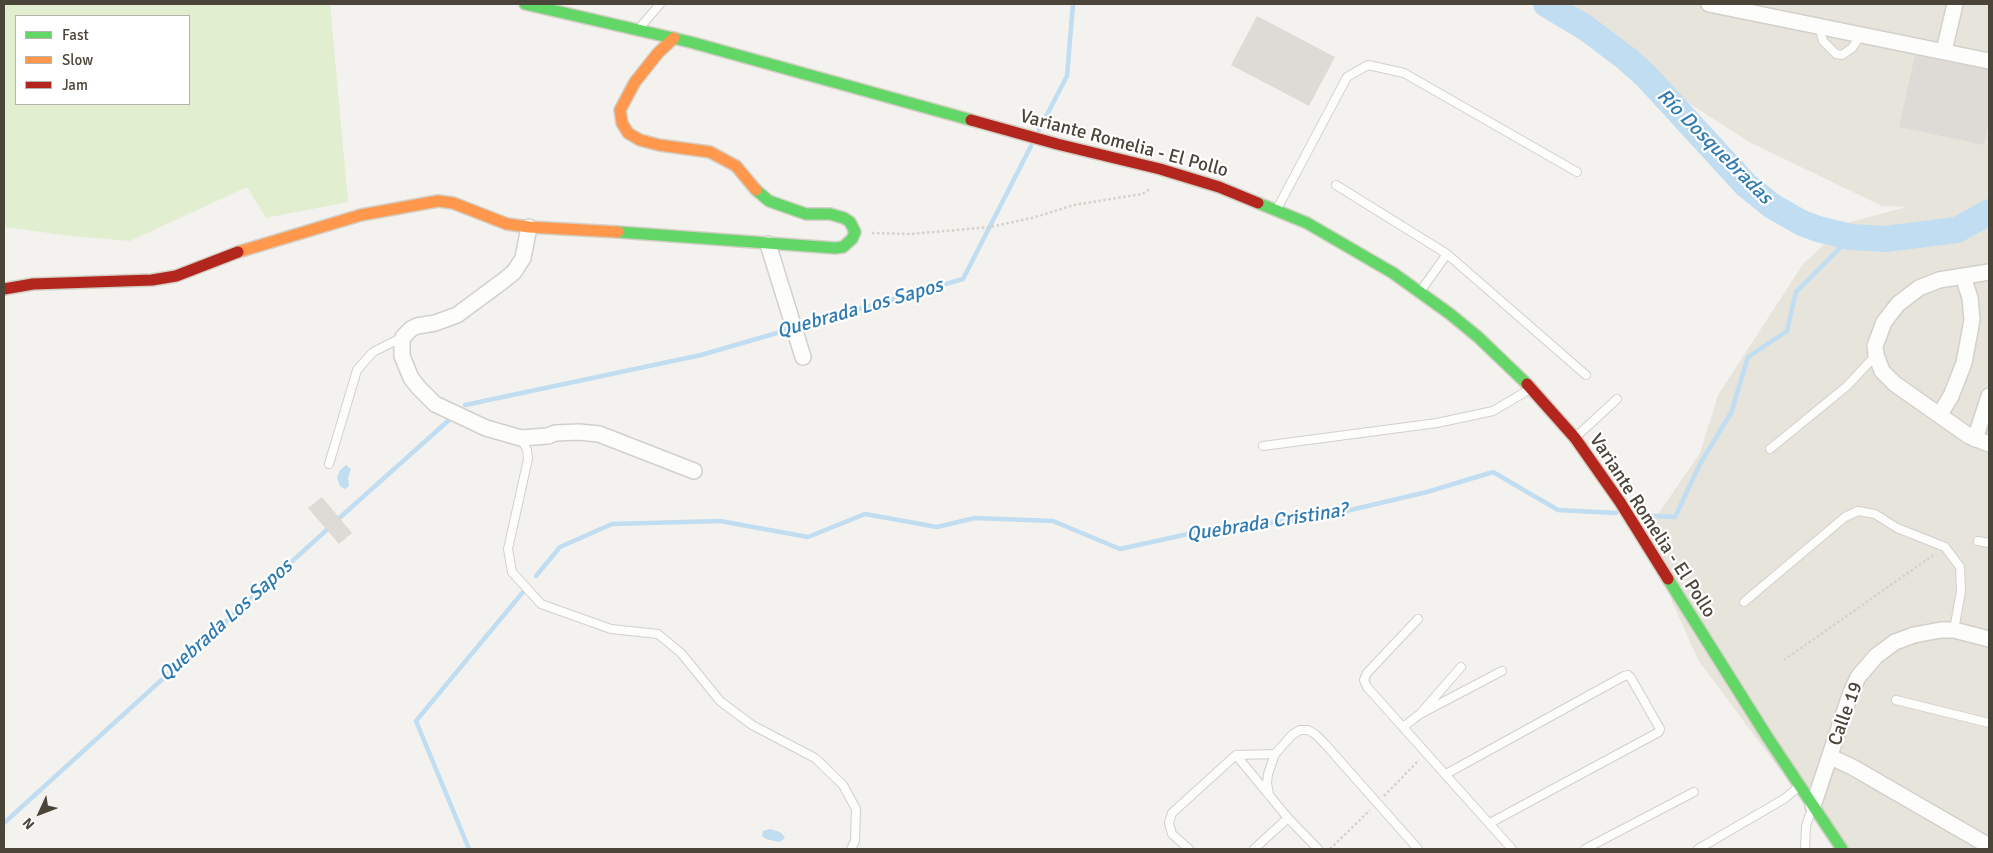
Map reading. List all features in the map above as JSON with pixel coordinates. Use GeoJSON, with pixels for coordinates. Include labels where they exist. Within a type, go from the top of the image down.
{"type":"FeatureCollection","features":[{"type":"Feature","properties":{"kind":"main road","name":"Variante Romelia - El Pollo"},"geometry":{"type":"LineString","coordinates":[[525,4],[674,38],[1057,144],[1160,169],[1219,187],[1277,210],[1307,223],[1365,255],[1421,292],[1478,338],[1531,388],[1575,438],[1635,524],[1694,621],[1842,849]]}},
{"type":"Feature","properties":{"kind":"main road"},"geometry":{"type":"LineString","coordinates":[[4,289],[33,284],[152,280],[176,276],[244,250],[361,215],[438,201],[453,203],[508,224],[529,228],[688,236],[768,244],[843,247],[852,239],[855,232],[850,222],[838,216],[806,214],[769,201],[758,192],[736,166],[710,152],[659,145],[640,140],[628,133],[622,123],[620,110],[635,82],[647,66],[674,38]]}},
{"type":"Feature","properties":{"kind":"street"},"geometry":{"type":"LineString","coordinates":[[1709,4],[1989,61]]}},
{"type":"Feature","properties":{"kind":"street"},"geometry":{"type":"LineString","coordinates":[[1944,51],[1955,4]]}},
{"type":"Feature","properties":{"kind":"street"},"geometry":{"type":"LineString","coordinates":[[529,228],[524,258],[514,272],[457,315],[435,323],[417,326],[403,337],[402,350],[406,367],[419,388],[435,404],[469,421],[521,438],[548,436],[555,433],[579,432],[599,434],[694,471]]}},
{"type":"Feature","properties":{"kind":"street"},"geometry":{"type":"LineString","coordinates":[[768,244],[803,357]]}},
{"type":"Feature","properties":{"kind":"street"},"geometry":{"type":"LineString","coordinates":[[1989,272],[1939,280],[1919,288],[1898,304],[1884,322],[1875,346],[1882,371],[1895,384],[1982,442],[1989,396]]}},
{"type":"Feature","properties":{"kind":"street"},"geometry":{"type":"LineString","coordinates":[[1940,414],[1951,396],[1964,363],[1972,320],[1970,298],[1963,276]]}},
{"type":"Feature","properties":{"kind":"street","name":"Calle 19"},"geometry":{"type":"LineString","coordinates":[[1813,806],[1854,686],[1858,677],[1876,656],[1895,642],[1914,635],[1941,630],[1954,630],[1989,639]]}},
{"type":"Feature","properties":{"kind":"street"},"geometry":{"type":"LineString","coordinates":[[1831,757],[1854,768],[1989,846]]}},
{"type":"Feature","properties":{"kind":"lane"},"geometry":{"type":"LineString","coordinates":[[639,29],[660,4]]}},
{"type":"Feature","properties":{"kind":"lane"},"geometry":{"type":"LineString","coordinates":[[1819,26],[1823,41],[1836,54],[1842,54],[1852,48],[1861,36]]}},
{"type":"Feature","properties":{"kind":"lane"},"geometry":{"type":"LineString","coordinates":[[1277,210],[1347,77],[1368,65],[1404,73],[1578,172]]}},
{"type":"Feature","properties":{"kind":"lane"},"geometry":{"type":"LineString","coordinates":[[1336,185],[1447,254],[1586,375]]}},
{"type":"Feature","properties":{"kind":"lane"},"geometry":{"type":"LineString","coordinates":[[1421,292],[1447,254]]}},
{"type":"Feature","properties":{"kind":"lane"},"geometry":{"type":"LineString","coordinates":[[329,464],[357,370],[373,352],[403,337]]}},
{"type":"Feature","properties":{"kind":"lane"},"geometry":{"type":"LineString","coordinates":[[1770,449],[1847,386],[1876,355]]}},
{"type":"Feature","properties":{"kind":"lane"},"geometry":{"type":"LineString","coordinates":[[1262,446],[1437,423],[1493,411],[1531,388]]}},
{"type":"Feature","properties":{"kind":"lane"},"geometry":{"type":"LineString","coordinates":[[1575,438],[1617,399]]}},
{"type":"Feature","properties":{"kind":"lane"},"geometry":{"type":"LineString","coordinates":[[521,438],[527,450],[528,459],[508,549],[512,572],[541,604],[611,629],[658,634],[681,653],[720,701],[752,725],[816,758],[843,785],[856,809],[855,841],[851,849]]}},
{"type":"Feature","properties":{"kind":"lane"},"geometry":{"type":"LineString","coordinates":[[1744,602],[1845,517],[1858,511],[1875,514],[1897,528],[1944,547],[1960,567],[1962,591],[1954,630]]}},
{"type":"Feature","properties":{"kind":"lane"},"geometry":{"type":"LineString","coordinates":[[1978,541],[1989,543]]}},
{"type":"Feature","properties":{"kind":"lane"},"geometry":{"type":"LineString","coordinates":[[1418,619],[1367,673],[1364,680],[1367,687],[1490,823],[1508,848]]}},
{"type":"Feature","properties":{"kind":"lane"},"geometry":{"type":"LineString","coordinates":[[1420,714],[1461,667]]}},
{"type":"Feature","properties":{"kind":"lane"},"geometry":{"type":"LineString","coordinates":[[1403,727],[1420,714],[1502,671]]}},
{"type":"Feature","properties":{"kind":"lane"},"geometry":{"type":"LineString","coordinates":[[1446,774],[1624,676],[1631,678],[1660,729],[1659,732],[1490,823]]}},
{"type":"Feature","properties":{"kind":"lane"},"geometry":{"type":"LineString","coordinates":[[1896,700],[1989,723]]}},
{"type":"Feature","properties":{"kind":"lane"},"geometry":{"type":"LineString","coordinates":[[1269,795],[1268,774],[1276,754],[1292,735],[1300,730],[1308,730],[1316,734],[1418,849]]}},
{"type":"Feature","properties":{"kind":"lane"},"geometry":{"type":"LineString","coordinates":[[1189,849],[1172,834],[1169,823],[1172,814],[1236,755],[1276,754]]}},
{"type":"Feature","properties":{"kind":"lane"},"geometry":{"type":"LineString","coordinates":[[1236,755],[1288,818],[1318,849]]}},
{"type":"Feature","properties":{"kind":"lane"},"geometry":{"type":"LineString","coordinates":[[1698,849],[1784,799],[1800,786]]}},
{"type":"Feature","properties":{"kind":"lane"},"geometry":{"type":"LineString","coordinates":[[1585,849],[1694,792]]}},
{"type":"Feature","properties":{"kind":"lane"},"geometry":{"type":"LineString","coordinates":[[1805,849],[1806,826],[1813,806]]}},
{"type":"Feature","properties":{"kind":"lane"},"geometry":{"type":"LineString","coordinates":[[1254,849],[1288,818]]}},
{"type":"Feature","properties":{"kind":"path"},"geometry":{"type":"LineString","coordinates":[[855,232],[911,234],[990,227],[1074,205],[1142,194],[1150,189],[1160,169]]}},
{"type":"Feature","properties":{"kind":"path"},"geometry":{"type":"LineString","coordinates":[[1784,660],[1944,547]]}},
{"type":"Feature","properties":{"kind":"shaded area"},"geometry":{"type":"Polygon","coordinates":[[[1554,4],[1989,4],[1989,849],[1839,849],[1698,660],[1643,536],[1700,453],[1718,395],[1803,264],[1847,223],[1906,207],[1882,206],[1751,143],[1626,63],[1554,4]]]}},
{"type":"Feature","properties":{"kind":"green space"},"geometry":{"type":"Polygon","coordinates":[[[4,4],[330,4],[348,202],[266,218],[247,187],[130,241],[71,236],[4,227],[4,4]]]}},
{"type":"Feature","properties":{"kind":"water"},"geometry":{"type":"Polygon","coordinates":[[[346,465],[351,469],[348,478],[349,486],[345,489],[340,486],[337,478],[340,470],[346,465]]]}},
{"type":"Feature","properties":{"kind":"water"},"geometry":{"type":"Polygon","coordinates":[[[770,829],[780,832],[785,837],[783,840],[779,842],[762,836],[763,831],[770,829]]]}},
{"type":"Feature","properties":{"kind":"building"},"geometry":{"type":"Polygon","coordinates":[[[1257,16],[1335,57],[1309,106],[1231,65],[1257,16]]]}},
{"type":"Feature","properties":{"kind":"building"},"geometry":{"type":"Polygon","coordinates":[[[1915,55],[1989,70],[1989,120],[1984,145],[1899,127],[1915,55]]]}},
{"type":"Feature","properties":{"kind":"building"},"geometry":{"type":"Polygon","coordinates":[[[322,497],[352,533],[339,544],[308,508],[322,497]]]}},
{"type":"Feature","properties":{"kind":"waterway","name":"Quebrada Los Sapos"},"geometry":{"type":"LineString","coordinates":[[1039,130],[1067,76],[1073,4]]}},
{"type":"Feature","properties":{"kind":"waterway","name":"Río Dosquebradas"},"geometry":{"type":"LineString","coordinates":[[1546,4],[1586,28],[1627,59],[1646,76],[1746,185],[1772,206],[1802,223],[1851,237],[1885,239],[1957,230],[1989,212]]}},
{"type":"Feature","properties":{"kind":"waterway","name":"Quebrada Los Sapos"},"geometry":{"type":"LineString","coordinates":[[465,405],[701,355],[963,279],[1031,146]]}},
{"type":"Feature","properties":{"kind":"waterway","name":"Quebrada Cristina?"},"geometry":{"type":"LineString","coordinates":[[1639,515],[1675,517],[1700,464],[1731,413],[1748,357],[1787,331],[1796,292],[1851,237]]}},
{"type":"Feature","properties":{"kind":"waterway","name":"Quebrada Los Sapos"},"geometry":{"type":"LineString","coordinates":[[336,521],[449,420]]}},
{"type":"Feature","properties":{"kind":"waterway","name":"Quebrada Cristina?"},"geometry":{"type":"LineString","coordinates":[[536,576],[560,547],[612,524],[720,521],[808,537],[865,514],[937,527],[975,518],[1053,521],[1120,549],[1197,532],[1325,516],[1427,492],[1493,472],[1558,510],[1616,513]]}},
{"type":"Feature","properties":{"kind":"waterway","name":"Quebrada Los Sapos"},"geometry":{"type":"LineString","coordinates":[[4,823],[331,526]]}},
{"type":"Feature","properties":{"kind":"waterway","name":"Quebrada Cristina?"},"geometry":{"type":"LineString","coordinates":[[469,849],[416,721],[523,592]]}},
{"type":"Feature","properties":{"kind":"traffic: fast"},"geometry":{"type":"LineString","coordinates":[[525,4],[690,42],[971,120]]}},
{"type":"Feature","properties":{"kind":"traffic: fast"},"geometry":{"type":"LineString","coordinates":[[618,232],[835,248],[843,247],[852,239],[855,232],[850,222],[844,218],[830,214],[806,214],[769,201],[756,190]]}},
{"type":"Feature","properties":{"kind":"traffic: fast"},"geometry":{"type":"LineString","coordinates":[[1258,203],[1307,223],[1393,273],[1450,314],[1478,337],[1527,384]]}},
{"type":"Feature","properties":{"kind":"traffic: fast"},"geometry":{"type":"LineString","coordinates":[[1668,579],[1768,738],[1842,849]]}},
{"type":"Feature","properties":{"kind":"traffic: slow"},"geometry":{"type":"LineString","coordinates":[[674,38],[658,53],[635,82],[620,110],[622,123],[628,133],[640,140],[659,145],[710,152],[736,166],[756,190]]}},
{"type":"Feature","properties":{"kind":"traffic: slow"},"geometry":{"type":"LineString","coordinates":[[238,252],[361,215],[438,201],[453,203],[507,224],[618,232]]}},
{"type":"Feature","properties":{"kind":"traffic: jam"},"geometry":{"type":"LineString","coordinates":[[971,120],[1057,144],[1160,169],[1219,187],[1258,203]]}},
{"type":"Feature","properties":{"kind":"traffic: jam"},"geometry":{"type":"LineString","coordinates":[[4,289],[33,284],[152,280],[176,276],[238,252]]}},
{"type":"Feature","properties":{"kind":"traffic: jam"},"geometry":{"type":"LineString","coordinates":[[1527,384],[1575,438],[1620,502],[1668,579]]}}]}
